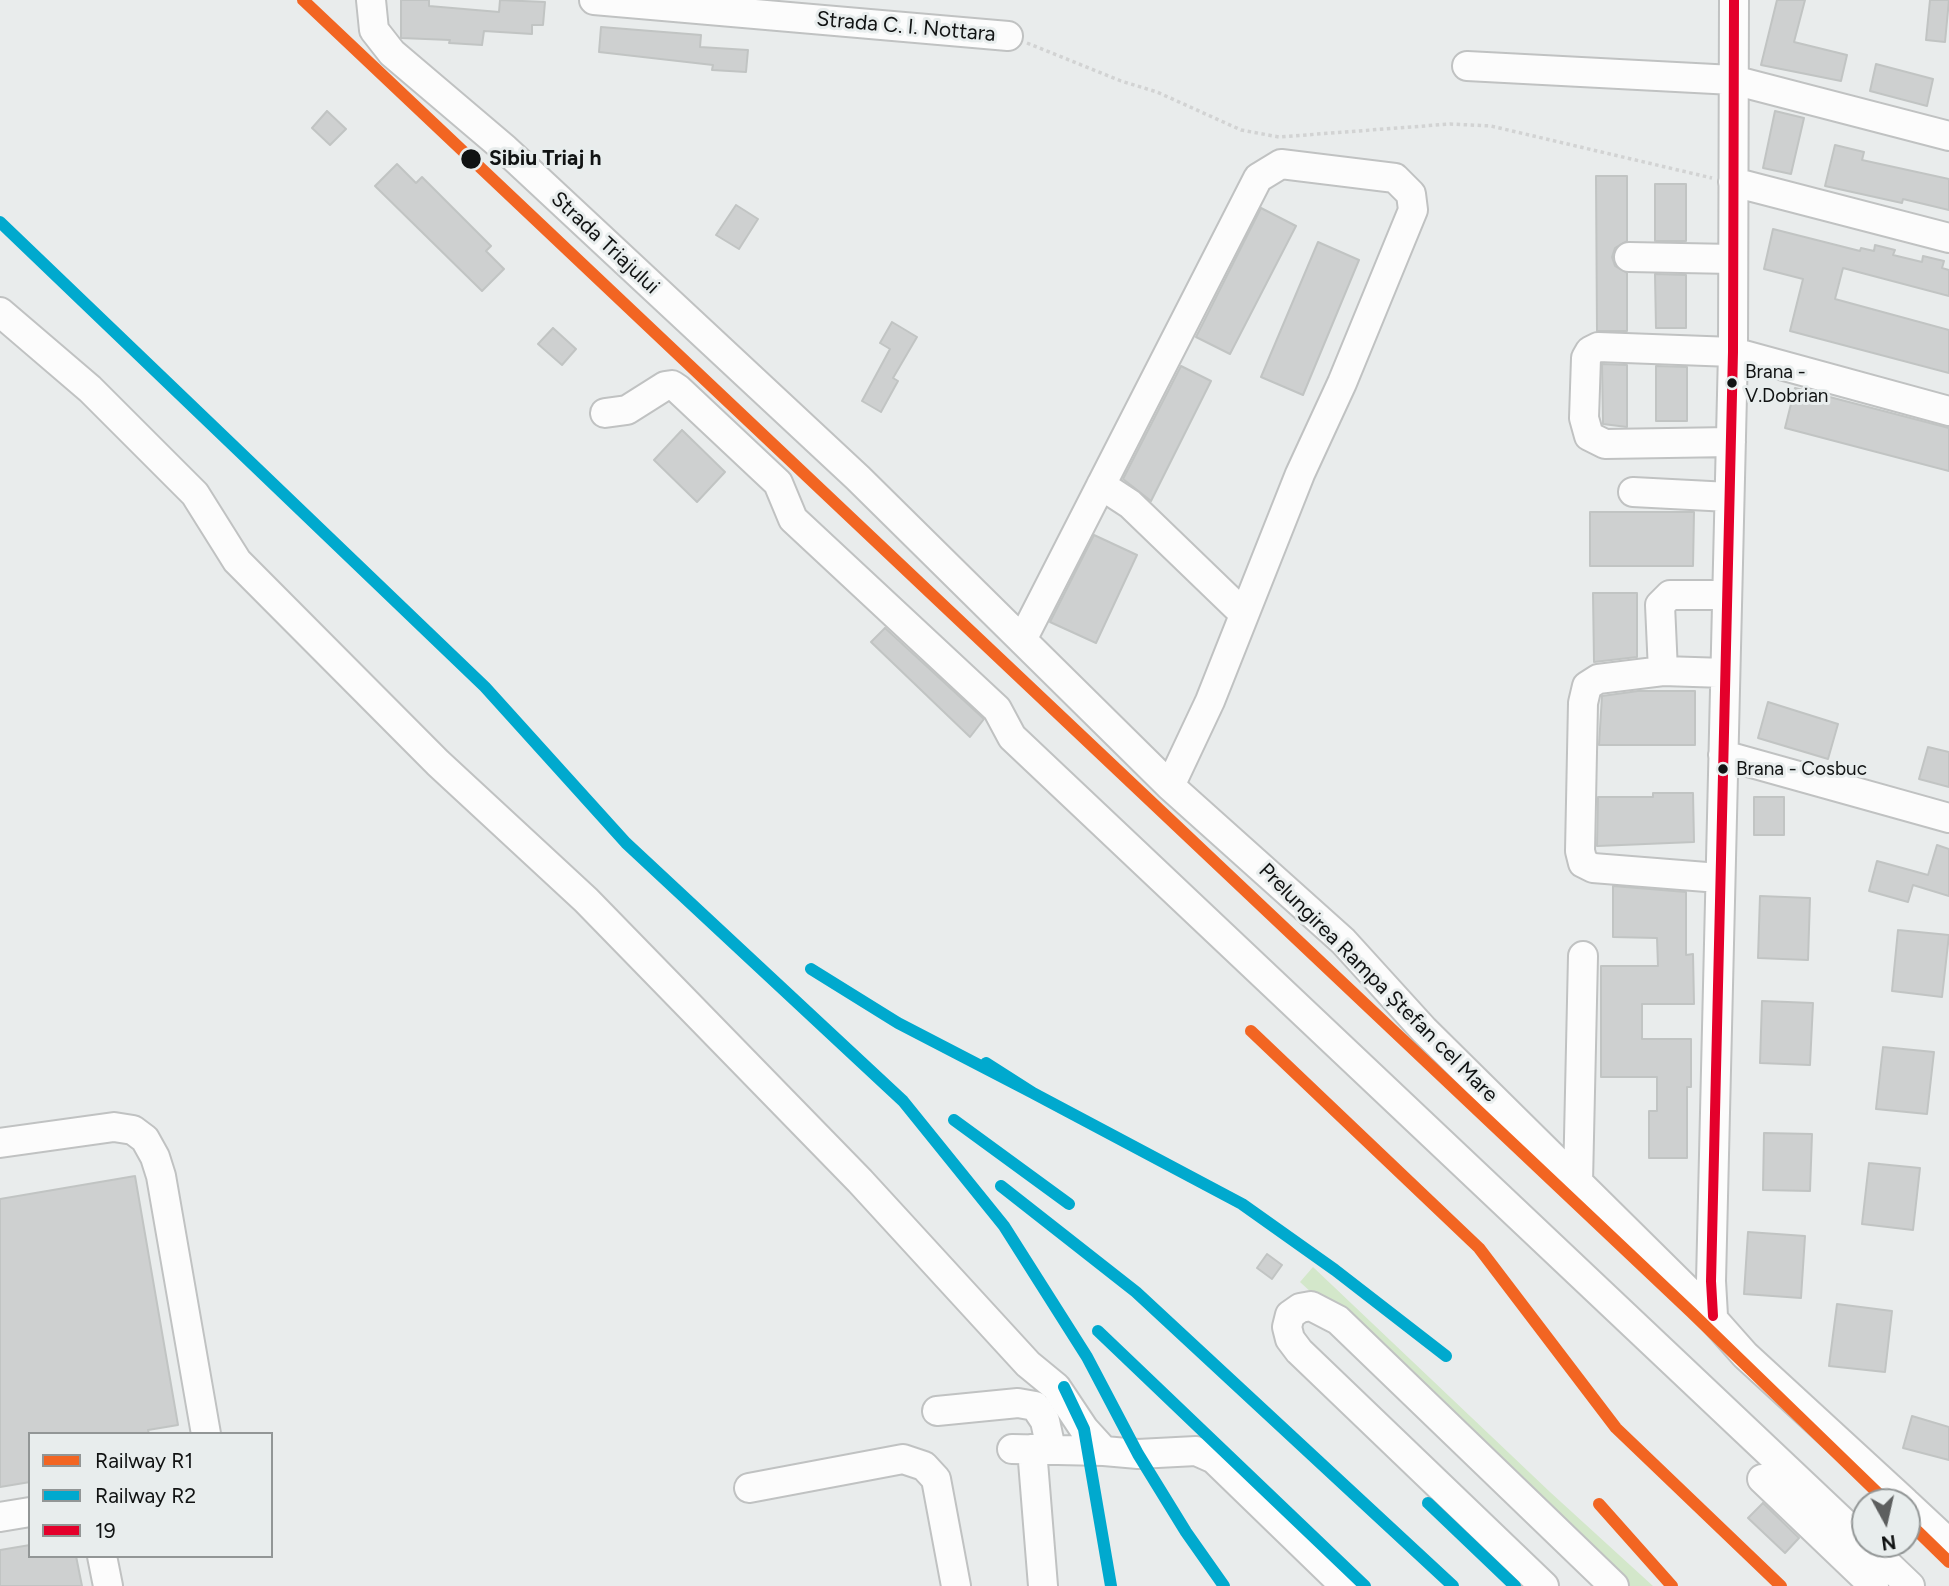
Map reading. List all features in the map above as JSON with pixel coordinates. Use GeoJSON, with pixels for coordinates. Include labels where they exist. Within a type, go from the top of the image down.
{"type":"FeatureCollection","features":[{"type":"Feature","properties":{"kind":"street","name":"Strada Triajului"},"geometry":{"type":"LineString","coordinates":[[371,0],[371,18],[381,42],[505,149],[858,478],[1023,638]]}},
{"type":"Feature","properties":{"kind":"street","name":"Strada C. I. Nottara"},"geometry":{"type":"LineString","coordinates":[[594,0],[1008,36]]}},
{"type":"Feature","properties":{"kind":"street"},"geometry":{"type":"LineString","coordinates":[[1713,1317],[1711,1281],[1719,878],[1733,352],[1734,0]]}},
{"type":"Feature","properties":{"kind":"street"},"geometry":{"type":"LineString","coordinates":[[1467,66],[1733,79],[1949,135]]}},
{"type":"Feature","properties":{"kind":"street"},"geometry":{"type":"LineString","coordinates":[[1023,638],[1258,178],[1281,164],[1395,178],[1411,194],[1413,210],[1210,701],[1170,786]]}},
{"type":"Feature","properties":{"kind":"street"},"geometry":{"type":"LineString","coordinates":[[1733,182],[1949,238]]}},
{"type":"Feature","properties":{"kind":"street"},"geometry":{"type":"LineString","coordinates":[[1629,257],[1733,259]]}},
{"type":"Feature","properties":{"kind":"street"},"geometry":{"type":"LineString","coordinates":[[0,312],[90,389],[195,494],[237,561],[438,763],[586,900],[860,1181],[1028,1364],[1056,1387],[1084,1429],[1104,1451]]}},
{"type":"Feature","properties":{"kind":"street"},"geometry":{"type":"LineString","coordinates":[[1731,442],[1605,444],[1589,436],[1584,418],[1586,358],[1590,351],[1598,347],[1733,352],[1949,411]]}},
{"type":"Feature","properties":{"kind":"street"},"geometry":{"type":"LineString","coordinates":[[605,413],[628,410],[665,386],[672,385],[678,389],[778,483],[793,519],[998,709],[1012,737],[1851,1531]]}},
{"type":"Feature","properties":{"kind":"street"},"geometry":{"type":"LineString","coordinates":[[1101,485],[1130,504],[1244,614]]}},
{"type":"Feature","properties":{"kind":"street"},"geometry":{"type":"LineString","coordinates":[[1633,492],[1729,497]]}},
{"type":"Feature","properties":{"kind":"street"},"geometry":{"type":"LineString","coordinates":[[1663,671],[1660,605],[1664,599],[1670,596],[1727,595]]}},
{"type":"Feature","properties":{"kind":"street","name":"Prelungirea Rampa Ștefan cel Mare"},"geometry":{"type":"LineString","coordinates":[[1023,638],[1170,786],[1343,941],[1424,1030],[1713,1317],[1721,1330],[1745,1355],[1890,1488]]}},
{"type":"Feature","properties":{"kind":"street"},"geometry":{"type":"LineString","coordinates":[[1719,878],[1593,868],[1583,863],[1580,851],[1583,703],[1587,686],[1598,679],[1663,671],[1725,673]]}},
{"type":"Feature","properties":{"kind":"street"},"geometry":{"type":"LineString","coordinates":[[1723,755],[1949,818]]}},
{"type":"Feature","properties":{"kind":"street"},"geometry":{"type":"LineString","coordinates":[[1578,1182],[1583,956]]}},
{"type":"Feature","properties":{"kind":"street"},"geometry":{"type":"LineString","coordinates":[[0,1143],[114,1127],[133,1130],[145,1139],[161,1176],[206,1432]]}},
{"type":"Feature","properties":{"kind":"street"},"geometry":{"type":"LineString","coordinates":[[1544,1586],[1299,1351],[1290,1339],[1287,1327],[1290,1315],[1300,1308],[1311,1306],[1338,1320],[1614,1586]]}},
{"type":"Feature","properties":{"kind":"street"},"geometry":{"type":"LineString","coordinates":[[937,1411],[1018,1403],[1035,1406],[1045,1421],[1032,1449],[1043,1586]]}},
{"type":"Feature","properties":{"kind":"street"},"geometry":{"type":"LineString","coordinates":[[1032,1449],[1138,1454],[1196,1451],[1214,1459],[1345,1586]]}},
{"type":"Feature","properties":{"kind":"street"},"geometry":{"type":"LineString","coordinates":[[749,1488],[903,1459],[923,1466],[936,1479],[956,1586]]}},
{"type":"Feature","properties":{"kind":"street"},"geometry":{"type":"LineString","coordinates":[[1762,1479],[1874,1586]]}},
{"type":"Feature","properties":{"kind":"street"},"geometry":{"type":"LineString","coordinates":[[0,1517],[28,1512]]}},
{"type":"Feature","properties":{"kind":"street","name":"Prelungirea Rampa Ștefan cel Mare"},"geometry":{"type":"LineString","coordinates":[[1921,1517],[1949,1543]]}},
{"type":"Feature","properties":{"kind":"street"},"geometry":{"type":"LineString","coordinates":[[102,1558],[108,1586]]}},
{"type":"Feature","properties":{"kind":"street"},"geometry":{"type":"LineString","coordinates":[[1880,1558],[1910,1586]]}},
{"type":"Feature","properties":{"kind":"path"},"geometry":{"type":"LineString","coordinates":[[1008,36],[1121,81],[1157,92],[1241,130],[1279,136],[1450,124],[1491,126],[1733,182]]}},
{"type":"Feature","properties":{"kind":"green space"},"geometry":{"type":"Polygon","coordinates":[[[1313,1267],[1653,1586],[1629,1586],[1300,1282],[1313,1267]]]}},
{"type":"Feature","properties":{"kind":"building"},"geometry":{"type":"Polygon","coordinates":[[[401,0],[429,0],[429,6],[499,12],[500,0],[545,2],[543,25],[532,25],[532,34],[484,31],[482,45],[449,43],[450,40],[401,38],[401,0]]]}},
{"type":"Feature","properties":{"kind":"building"},"geometry":{"type":"Polygon","coordinates":[[[1777,0],[1805,0],[1794,42],[1847,55],[1841,81],[1761,65],[1777,0]]]}},
{"type":"Feature","properties":{"kind":"building"},"geometry":{"type":"Polygon","coordinates":[[[1930,0],[1949,0],[1945,42],[1926,40],[1930,0]]]}},
{"type":"Feature","properties":{"kind":"building"},"geometry":{"type":"Polygon","coordinates":[[[601,27],[701,35],[700,47],[748,50],[746,72],[712,70],[713,65],[599,52],[601,27]]]}},
{"type":"Feature","properties":{"kind":"building"},"geometry":{"type":"Polygon","coordinates":[[[1876,64],[1933,79],[1927,106],[1870,91],[1876,64]]]}},
{"type":"Feature","properties":{"kind":"building"},"geometry":{"type":"Polygon","coordinates":[[[327,111],[346,129],[330,145],[312,128],[327,111]]]}},
{"type":"Feature","properties":{"kind":"building"},"geometry":{"type":"Polygon","coordinates":[[[1775,111],[1804,118],[1791,174],[1763,168],[1775,111]]]}},
{"type":"Feature","properties":{"kind":"building"},"geometry":{"type":"Polygon","coordinates":[[[1835,145],[1864,152],[1862,160],[1949,179],[1949,210],[1825,186],[1835,145]]]}},
{"type":"Feature","properties":{"kind":"building"},"geometry":{"type":"Polygon","coordinates":[[[397,164],[416,183],[422,177],[491,246],[486,251],[504,269],[482,291],[375,186],[397,164]]]}},
{"type":"Feature","properties":{"kind":"building"},"geometry":{"type":"Polygon","coordinates":[[[1596,176],[1627,176],[1627,241],[1615,248],[1612,257],[1615,266],[1627,273],[1627,331],[1597,331],[1596,176]]]}},
{"type":"Feature","properties":{"kind":"building"},"geometry":{"type":"Polygon","coordinates":[[[1655,184],[1686,184],[1686,241],[1655,241],[1655,184]]]}},
{"type":"Feature","properties":{"kind":"building"},"geometry":{"type":"Polygon","coordinates":[[[736,205],[758,219],[739,249],[716,235],[736,205]]]}},
{"type":"Feature","properties":{"kind":"building"},"geometry":{"type":"Polygon","coordinates":[[[1261,208],[1296,226],[1230,354],[1196,337],[1261,208]]]}},
{"type":"Feature","properties":{"kind":"building"},"geometry":{"type":"Polygon","coordinates":[[[1773,229],[1860,251],[1861,248],[1874,251],[1875,245],[1895,250],[1893,255],[1922,262],[1923,256],[1944,261],[1942,268],[1949,270],[1949,296],[1843,268],[1835,299],[1949,330],[1949,373],[1790,331],[1803,279],[1764,269],[1773,229]]]}},
{"type":"Feature","properties":{"kind":"building"},"geometry":{"type":"Polygon","coordinates":[[[1318,242],[1359,260],[1303,395],[1261,377],[1318,242]]]}},
{"type":"Feature","properties":{"kind":"building"},"geometry":{"type":"Polygon","coordinates":[[[1655,274],[1686,275],[1686,328],[1656,328],[1655,274]]]}},
{"type":"Feature","properties":{"kind":"building"},"geometry":{"type":"Polygon","coordinates":[[[892,322],[917,337],[893,378],[898,381],[881,412],[862,401],[890,349],[880,343],[892,322]]]}},
{"type":"Feature","properties":{"kind":"building"},"geometry":{"type":"Polygon","coordinates":[[[553,328],[576,349],[562,365],[538,344],[553,328]]]}},
{"type":"Feature","properties":{"kind":"building"},"geometry":{"type":"Polygon","coordinates":[[[1602,364],[1627,365],[1627,427],[1603,424],[1602,364]]]}},
{"type":"Feature","properties":{"kind":"building"},"geometry":{"type":"Polygon","coordinates":[[[1181,366],[1211,381],[1151,501],[1123,479],[1181,366]]]}},
{"type":"Feature","properties":{"kind":"building"},"geometry":{"type":"Polygon","coordinates":[[[1656,366],[1687,367],[1687,421],[1656,421],[1656,366]]]}},
{"type":"Feature","properties":{"kind":"building"},"geometry":{"type":"Polygon","coordinates":[[[1795,388],[1949,428],[1949,471],[1785,428],[1795,388]]]}},
{"type":"Feature","properties":{"kind":"building"},"geometry":{"type":"Polygon","coordinates":[[[682,430],[725,472],[697,502],[654,460],[682,430]]]}},
{"type":"Feature","properties":{"kind":"building"},"geometry":{"type":"Polygon","coordinates":[[[1590,512],[1694,512],[1693,566],[1590,566],[1590,512]]]}},
{"type":"Feature","properties":{"kind":"building"},"geometry":{"type":"Polygon","coordinates":[[[1094,535],[1137,555],[1096,643],[1050,622],[1094,535]]]}},
{"type":"Feature","properties":{"kind":"building"},"geometry":{"type":"Polygon","coordinates":[[[1593,593],[1637,593],[1637,657],[1594,662],[1593,593]]]}},
{"type":"Feature","properties":{"kind":"building"},"geometry":{"type":"Polygon","coordinates":[[[885,628],[984,719],[970,737],[871,642],[885,628]]]}},
{"type":"Feature","properties":{"kind":"building"},"geometry":{"type":"Polygon","coordinates":[[[1638,691],[1695,691],[1695,745],[1599,745],[1602,696],[1638,691]]]}},
{"type":"Feature","properties":{"kind":"building"},"geometry":{"type":"Polygon","coordinates":[[[1768,702],[1838,724],[1828,759],[1758,738],[1768,702]]]}},
{"type":"Feature","properties":{"kind":"building"},"geometry":{"type":"Polygon","coordinates":[[[1928,747],[1949,752],[1949,787],[1919,779],[1928,747]]]}},
{"type":"Feature","properties":{"kind":"building"},"geometry":{"type":"Polygon","coordinates":[[[1653,793],[1693,793],[1694,842],[1597,846],[1598,797],[1653,797],[1653,793]]]}},
{"type":"Feature","properties":{"kind":"building"},"geometry":{"type":"Polygon","coordinates":[[[1754,797],[1784,797],[1784,835],[1754,835],[1754,797]]]}},
{"type":"Feature","properties":{"kind":"building"},"geometry":{"type":"Polygon","coordinates":[[[1937,845],[1949,849],[1949,896],[1913,885],[1908,902],[1869,891],[1877,861],[1928,875],[1937,845]]]}},
{"type":"Feature","properties":{"kind":"building"},"geometry":{"type":"Polygon","coordinates":[[[1613,886],[1686,892],[1686,955],[1693,954],[1694,1004],[1642,1004],[1642,1039],[1691,1039],[1691,1087],[1687,1087],[1687,1158],[1649,1158],[1649,1111],[1657,1111],[1657,1077],[1601,1077],[1601,966],[1658,966],[1657,938],[1613,937],[1613,886]]]}},
{"type":"Feature","properties":{"kind":"building"},"geometry":{"type":"Polygon","coordinates":[[[1760,896],[1810,898],[1808,960],[1758,958],[1760,896]]]}},
{"type":"Feature","properties":{"kind":"building"},"geometry":{"type":"Polygon","coordinates":[[[1898,930],[1949,935],[1942,997],[1892,991],[1898,930]]]}},
{"type":"Feature","properties":{"kind":"building"},"geometry":{"type":"Polygon","coordinates":[[[1762,1001],[1813,1003],[1810,1065],[1760,1063],[1762,1001]]]}},
{"type":"Feature","properties":{"kind":"building"},"geometry":{"type":"Polygon","coordinates":[[[1883,1047],[1934,1052],[1927,1114],[1876,1109],[1883,1047]]]}},
{"type":"Feature","properties":{"kind":"building"},"geometry":{"type":"Polygon","coordinates":[[[1764,1133],[1812,1134],[1810,1191],[1763,1190],[1764,1133]]]}},
{"type":"Feature","properties":{"kind":"building"},"geometry":{"type":"Polygon","coordinates":[[[1869,1163],[1920,1168],[1913,1230],[1862,1224],[1869,1163]]]}},
{"type":"Feature","properties":{"kind":"building"},"geometry":{"type":"Polygon","coordinates":[[[135,1176],[178,1425],[148,1432],[28,1432],[28,1482],[0,1487],[0,1199],[135,1176]]]}},
{"type":"Feature","properties":{"kind":"building"},"geometry":{"type":"Polygon","coordinates":[[[1748,1232],[1805,1236],[1801,1298],[1744,1294],[1748,1232]]]}},
{"type":"Feature","properties":{"kind":"building"},"geometry":{"type":"Polygon","coordinates":[[[1267,1254],[1282,1265],[1272,1279],[1257,1268],[1267,1254]]]}},
{"type":"Feature","properties":{"kind":"building"},"geometry":{"type":"Polygon","coordinates":[[[1837,1304],[1892,1311],[1885,1372],[1829,1366],[1837,1304]]]}},
{"type":"Feature","properties":{"kind":"building"},"geometry":{"type":"Polygon","coordinates":[[[1912,1416],[1949,1427],[1949,1460],[1903,1448],[1912,1416]]]}},
{"type":"Feature","properties":{"kind":"building"},"geometry":{"type":"Polygon","coordinates":[[[1763,1503],[1799,1538],[1785,1553],[1748,1518],[1763,1503]]]}},
{"type":"Feature","properties":{"kind":"building"},"geometry":{"type":"Polygon","coordinates":[[[28,1545],[28,1558],[76,1558],[82,1586],[0,1586],[0,1550],[28,1545]]]}},
{"type":"Feature","properties":{"kind":"rail line","name":"R1"},"geometry":{"type":"LineString","coordinates":[[303,0],[1691,1312],[1873,1488]]}},
{"type":"Feature","properties":{"kind":"rail line","name":"R2"},"geometry":{"type":"LineString","coordinates":[[0,222],[485,687],[626,843],[903,1101],[1004,1226],[1087,1357],[1138,1454],[1186,1532],[1224,1586]]}},
{"type":"Feature","properties":{"kind":"rail line","name":"R2"},"geometry":{"type":"LineString","coordinates":[[811,969],[898,1023],[1033,1093]]}},
{"type":"Feature","properties":{"kind":"rail line","name":"R1"},"geometry":{"type":"LineString","coordinates":[[1251,1031],[1479,1248],[1616,1428],[1781,1586]]}},
{"type":"Feature","properties":{"kind":"rail line","name":"R2"},"geometry":{"type":"LineString","coordinates":[[986,1063],[1033,1093],[1242,1204],[1335,1270],[1446,1356]]}},
{"type":"Feature","properties":{"kind":"rail line","name":"R2"},"geometry":{"type":"LineString","coordinates":[[954,1120],[1069,1204]]}},
{"type":"Feature","properties":{"kind":"rail line","name":"R2"},"geometry":{"type":"LineString","coordinates":[[1001,1186],[1136,1292],[1453,1586]]}},
{"type":"Feature","properties":{"kind":"rail line","name":"R2"},"geometry":{"type":"LineString","coordinates":[[1098,1331],[1365,1586]]}},
{"type":"Feature","properties":{"kind":"rail line","name":"R2"},"geometry":{"type":"LineString","coordinates":[[1064,1387],[1084,1429],[1111,1586]]}},
{"type":"Feature","properties":{"kind":"rail line","name":"R2"},"geometry":{"type":"LineString","coordinates":[[1428,1503],[1515,1586]]}},
{"type":"Feature","properties":{"kind":"rail line","name":"R1"},"geometry":{"type":"LineString","coordinates":[[1599,1504],[1672,1586]]}},
{"type":"Feature","properties":{"kind":"rail line","name":"R1"},"geometry":{"type":"LineString","coordinates":[[1921,1535],[1949,1562]]}},
{"type":"Feature","properties":{"kind":"transit line","name":"19"},"geometry":{"type":"LineString","coordinates":[[1713,1316],[1711,1281],[1733,352],[1734,0]]}},
{"type":"Feature","properties":{"kind":"place","name":"Sibiu Triaj h"},"geometry":{"type":"Point","coordinates":[471,159]}},
{"type":"Feature","properties":{"kind":"place","name":"Brana - V.Dobrian"},"geometry":{"type":"Point","coordinates":[1732,383]}},
{"type":"Feature","properties":{"kind":"place","name":"Brana - Cosbuc"},"geometry":{"type":"Point","coordinates":[1723,769]}}]}
